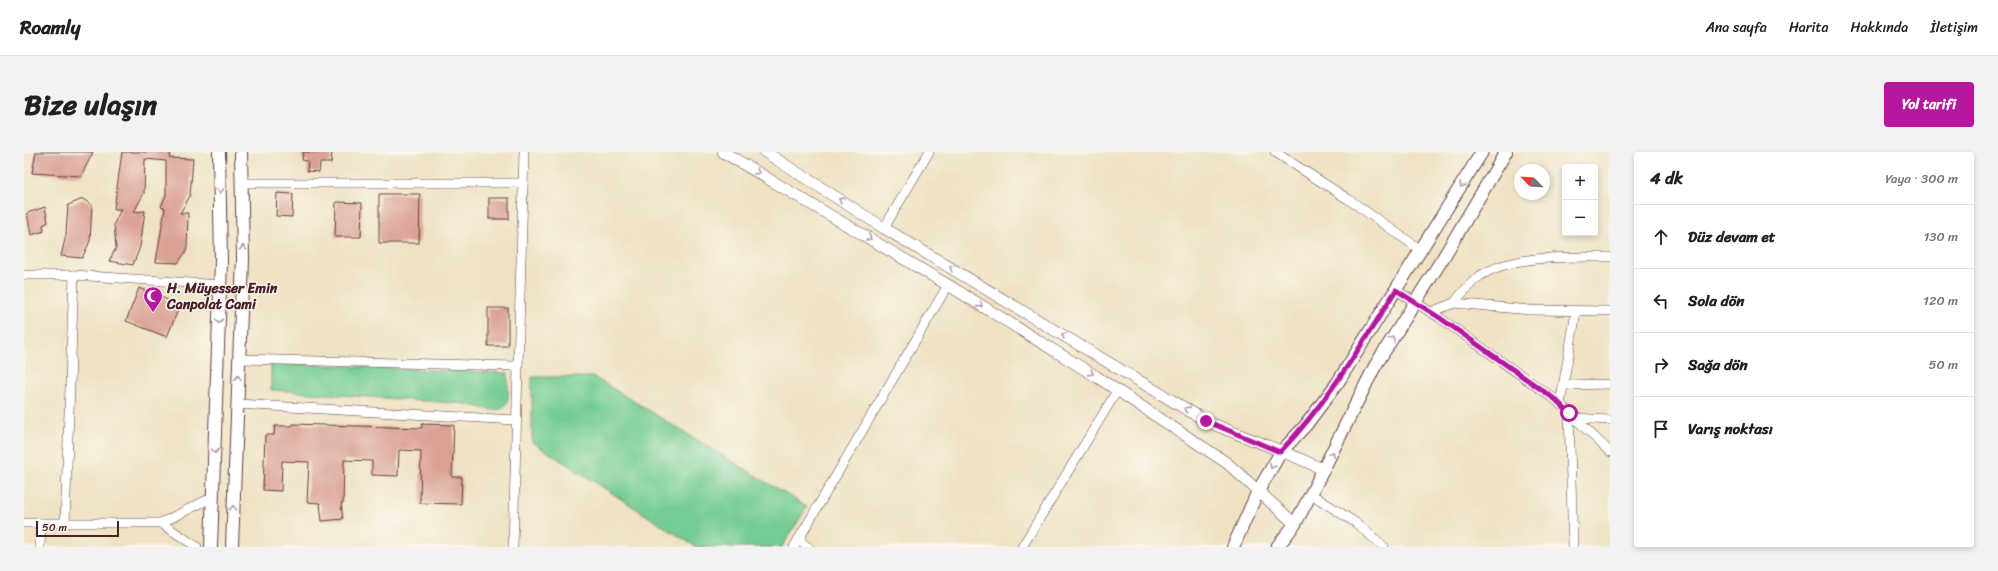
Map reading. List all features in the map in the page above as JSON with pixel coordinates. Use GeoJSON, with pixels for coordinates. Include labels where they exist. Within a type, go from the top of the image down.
{"type":"FeatureCollection","features":[{"type":"Feature","properties":{"kind":"main road"},"geometry":{"type":"LineString","coordinates":[[211,547],[220,285],[219,152]]}},
{"type":"Feature","properties":{"kind":"main road"},"geometry":{"type":"LineString","coordinates":[[232,547],[243,259],[241,152]]}},
{"type":"Feature","properties":{"kind":"main road"},"geometry":{"type":"LineString","coordinates":[[1233,547],[1258,491],[1280,452],[1306,425],[1338,382],[1482,152]]}},
{"type":"Feature","properties":{"kind":"main road"},"geometry":{"type":"LineString","coordinates":[[1277,547],[1296,524],[1324,470],[1362,390],[1506,152]]}},
{"type":"Feature","properties":{"kind":"street"},"geometry":{"type":"LineString","coordinates":[[513,547],[524,152]]}},
{"type":"Feature","properties":{"kind":"street"},"geometry":{"type":"LineString","coordinates":[[723,152],[948,285],[1117,391],[1227,463],[1296,524]]}},
{"type":"Feature","properties":{"kind":"street"},"geometry":{"type":"LineString","coordinates":[[765,152],[884,228],[1206,421],[1280,452],[1301,459],[1324,470]]}},
{"type":"Feature","properties":{"kind":"street"},"geometry":{"type":"LineString","coordinates":[[884,228],[929,152]]}},
{"type":"Feature","properties":{"kind":"street"},"geometry":{"type":"LineString","coordinates":[[1275,152],[1348,199],[1421,250]]}},
{"type":"Feature","properties":{"kind":"street"},"geometry":{"type":"LineString","coordinates":[[242,183],[522,183]]}},
{"type":"Feature","properties":{"kind":"street"},"geometry":{"type":"LineString","coordinates":[[1431,312],[1454,303],[1479,277],[1504,265],[1531,260],[1570,257],[1610,257]]}},
{"type":"Feature","properties":{"kind":"street"},"geometry":{"type":"LineString","coordinates":[[24,274],[74,275],[220,285]]}},
{"type":"Feature","properties":{"kind":"street"},"geometry":{"type":"LineString","coordinates":[[65,522],[74,275]]}},
{"type":"Feature","properties":{"kind":"street"},"geometry":{"type":"LineString","coordinates":[[808,547],[796,544],[948,285]]}},
{"type":"Feature","properties":{"kind":"street"},"geometry":{"type":"LineString","coordinates":[[1396,290],[1431,312],[1560,404],[1610,452]]}},
{"type":"Feature","properties":{"kind":"street"},"geometry":{"type":"LineString","coordinates":[[1454,303],[1530,310],[1576,312],[1610,311]]}},
{"type":"Feature","properties":{"kind":"street"},"geometry":{"type":"LineString","coordinates":[[1560,404],[1576,312]]}},
{"type":"Feature","properties":{"kind":"street"},"geometry":{"type":"LineString","coordinates":[[239,359],[517,366]]}},
{"type":"Feature","properties":{"kind":"street"},"geometry":{"type":"LineString","coordinates":[[1563,385],[1610,384]]}},
{"type":"Feature","properties":{"kind":"street"},"geometry":{"type":"LineString","coordinates":[[1022,547],[1117,391]]}},
{"type":"Feature","properties":{"kind":"street"},"geometry":{"type":"LineString","coordinates":[[238,404],[516,420]]}},
{"type":"Feature","properties":{"kind":"street"},"geometry":{"type":"LineString","coordinates":[[1571,416],[1610,420]]}},
{"type":"Feature","properties":{"kind":"street"},"geometry":{"type":"LineString","coordinates":[[1571,416],[1573,547]]}},
{"type":"Feature","properties":{"kind":"street"},"geometry":{"type":"LineString","coordinates":[[1311,494],[1356,523],[1384,547]]}},
{"type":"Feature","properties":{"kind":"street"},"geometry":{"type":"LineString","coordinates":[[24,523],[161,523],[213,497]]}},
{"type":"Feature","properties":{"kind":"street"},"geometry":{"type":"LineString","coordinates":[[40,523],[40,547]]}},
{"type":"Feature","properties":{"kind":"street"},"geometry":{"type":"LineString","coordinates":[[161,523],[197,547]]}},
{"type":"Feature","properties":{"kind":"green space"},"geometry":{"type":"Polygon","coordinates":[[[271,363],[508,373],[508,399],[504,406],[495,410],[467,404],[271,390],[271,363]]]}},
{"type":"Feature","properties":{"kind":"green space"},"geometry":{"type":"Polygon","coordinates":[[[532,377],[594,377],[807,507],[782,547],[696,547],[532,442],[532,377]]]}},
{"type":"Feature","properties":{"kind":"building"},"geometry":{"type":"Polygon","coordinates":[[[36,152],[93,152],[81,176],[32,173],[36,152]]]}},
{"type":"Feature","properties":{"kind":"building"},"geometry":{"type":"Polygon","coordinates":[[[122,152],[171,152],[169,158],[193,159],[190,196],[180,213],[188,213],[187,250],[178,263],[156,262],[165,208],[161,207],[166,195],[166,161],[145,159],[144,193],[134,212],[145,211],[140,247],[133,265],[109,261],[116,248],[114,224],[121,209],[114,209],[122,152]]]}},
{"type":"Feature","properties":{"kind":"building"},"geometry":{"type":"Polygon","coordinates":[[[303,152],[332,152],[331,163],[320,163],[319,172],[307,171],[308,161],[302,160],[303,152]]]}},
{"type":"Feature","properties":{"kind":"building"},"geometry":{"type":"Polygon","coordinates":[[[277,193],[293,194],[292,217],[276,216],[277,193]]]}},
{"type":"Feature","properties":{"kind":"building"},"geometry":{"type":"Polygon","coordinates":[[[379,194],[420,194],[419,243],[379,243],[379,194]]]}},
{"type":"Feature","properties":{"kind":"building"},"geometry":{"type":"Polygon","coordinates":[[[489,198],[509,198],[509,219],[489,219],[489,198]]]}},
{"type":"Feature","properties":{"kind":"building"},"geometry":{"type":"Polygon","coordinates":[[[83,199],[92,205],[90,241],[82,258],[61,256],[66,235],[68,205],[83,199]]]}},
{"type":"Feature","properties":{"kind":"building"},"geometry":{"type":"Polygon","coordinates":[[[336,202],[362,203],[361,237],[335,237],[336,202]]]}},
{"type":"Feature","properties":{"kind":"building"},"geometry":{"type":"Polygon","coordinates":[[[45,207],[48,222],[43,225],[44,231],[31,235],[27,213],[45,207]]]}},
{"type":"Feature","properties":{"kind":"building","name":"H. Müyesser Emin Canpolat Cami"},"geometry":{"type":"Polygon","coordinates":[[[139,288],[180,305],[167,337],[126,321],[139,288]]]}},
{"type":"Feature","properties":{"kind":"building"},"geometry":{"type":"Polygon","coordinates":[[[488,308],[508,308],[508,346],[488,346],[488,308]]]}},
{"type":"Feature","properties":{"kind":"building"},"geometry":{"type":"Polygon","coordinates":[[[292,424],[422,428],[422,424],[454,425],[452,477],[462,477],[461,504],[420,503],[421,451],[399,450],[398,476],[372,475],[372,461],[344,460],[343,503],[341,503],[343,519],[322,521],[320,503],[307,502],[309,462],[282,461],[281,491],[263,490],[265,435],[274,435],[275,426],[292,426],[292,424]]]}},
{"type":"Feature","properties":{"kind":"place","name":"H. Müyesser Emin Canpolat Cami"},"geometry":{"type":"Point","coordinates":[153,313]}},
{"type":"Feature","properties":{"kind":"route"},"geometry":{"type":"LineString","coordinates":[[1206,421],[1280,452],[1306,425],[1338,382],[1396,290],[1440,318],[1556,400],[1569,413]]}}]}
